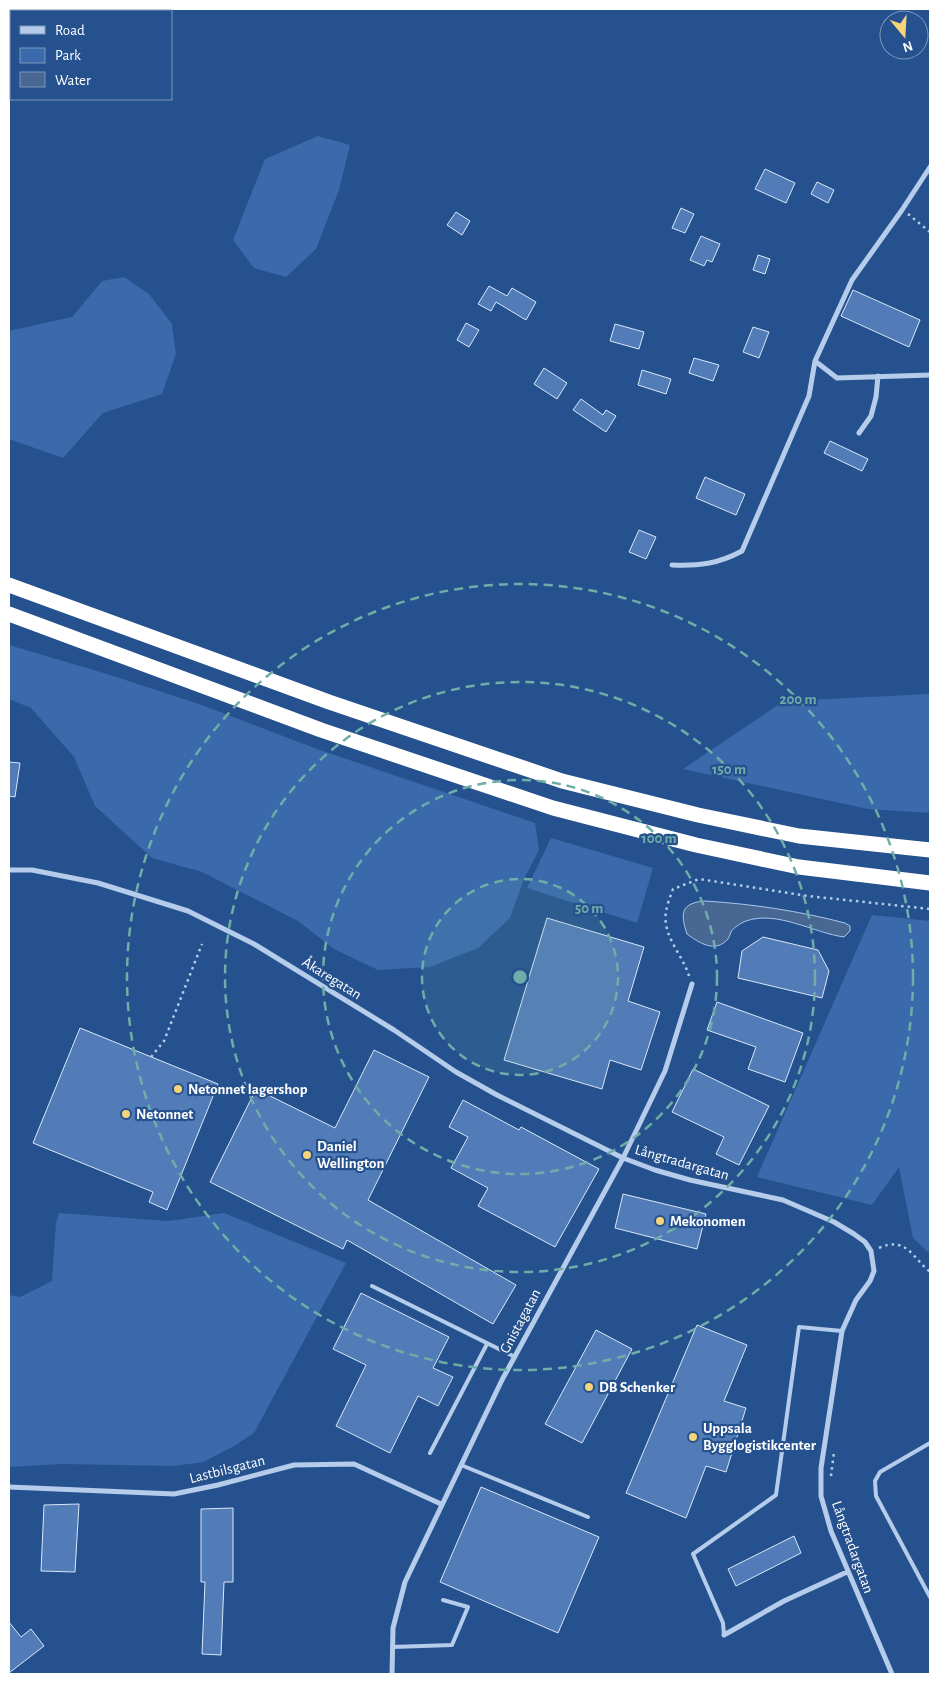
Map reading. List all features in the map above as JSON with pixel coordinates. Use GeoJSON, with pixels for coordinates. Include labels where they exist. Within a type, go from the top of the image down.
{"type":"FeatureCollection","features":[{"type":"Feature","properties":{"kind":"highway"},"geometry":{"type":"LineString","coordinates":[[9,585],[329,702],[562,781],[698,815],[800,836],[930,850]]}},
{"type":"Feature","properties":{"kind":"highway"},"geometry":{"type":"LineString","coordinates":[[9,614],[321,730],[553,808],[696,845],[799,867],[930,883]]}},
{"type":"Feature","properties":{"kind":"street"},"geometry":{"type":"LineString","coordinates":[[672,565],[696,566],[726,560],[742,551],[810,396],[815,361],[852,280],[902,210],[930,166]]}},
{"type":"Feature","properties":{"kind":"street"},"geometry":{"type":"LineString","coordinates":[[815,361],[837,378],[930,375]]}},
{"type":"Feature","properties":{"kind":"street"},"geometry":{"type":"LineString","coordinates":[[859,433],[871,416],[876,397],[878,376]]}},
{"type":"Feature","properties":{"kind":"street","name":"Åkaregatan"},"geometry":{"type":"LineString","coordinates":[[9,870],[32,870],[98,883],[188,911],[254,944],[394,1030],[456,1072],[496,1095],[623,1158]]}},
{"type":"Feature","properties":{"kind":"street","name":"Gnistagatan"},"geometry":{"type":"LineString","coordinates":[[392,1674],[393,1628],[405,1582],[515,1357],[623,1158],[665,1071],[692,984]]}},
{"type":"Feature","properties":{"kind":"street","name":"Långtradargatan"},"geometry":{"type":"LineString","coordinates":[[623,1158],[690,1180],[783,1200],[834,1222],[865,1242],[871,1251],[874,1271],[870,1281],[856,1300],[842,1331],[821,1468],[821,1496],[831,1531],[847,1572],[892,1674]]}},
{"type":"Feature","properties":{"kind":"street","name":"Lastbilsgatan"},"geometry":{"type":"LineString","coordinates":[[9,1487],[174,1494],[218,1485],[294,1465],[354,1464],[442,1504]]}},
{"type":"Feature","properties":{"kind":"street"},"geometry":{"type":"LineString","coordinates":[[724,1635],[784,1602],[847,1572]]}},
{"type":"Feature","properties":{"kind":"lane"},"geometry":{"type":"LineString","coordinates":[[372,1286],[515,1357]]}},
{"type":"Feature","properties":{"kind":"lane"},"geometry":{"type":"LineString","coordinates":[[724,1635],[723,1623],[693,1554],[776,1495],[798,1327],[842,1331]]}},
{"type":"Feature","properties":{"kind":"lane"},"geometry":{"type":"LineString","coordinates":[[430,1453],[487,1344]]}},
{"type":"Feature","properties":{"kind":"lane"},"geometry":{"type":"LineString","coordinates":[[930,1443],[880,1472],[875,1481],[876,1496],[930,1597]]}},
{"type":"Feature","properties":{"kind":"lane"},"geometry":{"type":"LineString","coordinates":[[461,1465],[588,1517]]}},
{"type":"Feature","properties":{"kind":"lane"},"geometry":{"type":"LineString","coordinates":[[392,1647],[452,1645],[468,1607],[443,1600]]}},
{"type":"Feature","properties":{"kind":"path"},"geometry":{"type":"LineString","coordinates":[[902,210],[930,232]]}},
{"type":"Feature","properties":{"kind":"path"},"geometry":{"type":"LineString","coordinates":[[692,984],[686,965],[668,934],[665,914],[673,889],[699,879],[808,896],[930,909]]}},
{"type":"Feature","properties":{"kind":"path"},"geometry":{"type":"LineString","coordinates":[[151,1056],[164,1041],[202,944]]}},
{"type":"Feature","properties":{"kind":"path"},"geometry":{"type":"LineString","coordinates":[[874,1243],[880,1253]]}},
{"type":"Feature","properties":{"kind":"path"},"geometry":{"type":"LineString","coordinates":[[878,1248],[889,1244],[900,1245],[913,1254],[929,1270]]}},
{"type":"Feature","properties":{"kind":"path"},"geometry":{"type":"LineString","coordinates":[[830,1484],[835,1446]]}},
{"type":"Feature","properties":{"kind":"green space"},"geometry":{"type":"Polygon","coordinates":[[[318,136],[350,145],[339,190],[316,249],[286,277],[254,268],[233,240],[265,159],[318,136]]]}},
{"type":"Feature","properties":{"kind":"green space"},"geometry":{"type":"Polygon","coordinates":[[[124,277],[149,294],[172,324],[176,354],[162,394],[103,413],[63,458],[9,439],[9,331],[72,317],[102,281],[124,277]]]}},
{"type":"Feature","properties":{"kind":"green space"},"geometry":{"type":"Polygon","coordinates":[[[9,645],[196,703],[317,749],[535,823],[539,850],[524,879],[510,918],[478,948],[430,967],[378,970],[334,949],[298,921],[202,872],[152,858],[95,806],[74,757],[31,708],[9,699],[9,645]]]}},
{"type":"Feature","properties":{"kind":"green space"},"geometry":{"type":"Polygon","coordinates":[[[930,694],[930,813],[868,809],[683,769],[784,701],[930,694]]]}},
{"type":"Feature","properties":{"kind":"green space"},"geometry":{"type":"Polygon","coordinates":[[[551,838],[653,868],[637,923],[527,888],[551,838]]]}},
{"type":"Feature","properties":{"kind":"green space"},"geometry":{"type":"Polygon","coordinates":[[[872,915],[930,921],[930,1254],[913,1238],[899,1167],[872,1205],[757,1177],[872,915]]]}},
{"type":"Feature","properties":{"kind":"green space"},"geometry":{"type":"Polygon","coordinates":[[[59,1213],[169,1221],[224,1213],[346,1263],[254,1433],[203,1462],[174,1466],[63,1464],[9,1467],[9,1295],[20,1297],[52,1281],[56,1223],[59,1213]]]}},
{"type":"Feature","properties":{"kind":"water"},"geometry":{"type":"Polygon","coordinates":[[[705,901],[758,906],[810,915],[845,923],[850,926],[850,931],[844,937],[783,920],[758,918],[737,926],[732,930],[728,939],[718,946],[707,945],[687,934],[683,920],[684,910],[687,907],[697,902],[705,901]]]}},
{"type":"Feature","properties":{"kind":"building"},"geometry":{"type":"Polygon","coordinates":[[[765,169],[795,183],[786,203],[755,189],[765,169]]]}},
{"type":"Feature","properties":{"kind":"building"},"geometry":{"type":"Polygon","coordinates":[[[817,182],[834,190],[828,203],[811,194],[817,182]]]}},
{"type":"Feature","properties":{"kind":"building"},"geometry":{"type":"Polygon","coordinates":[[[681,208],[694,214],[685,233],[672,228],[681,208]]]}},
{"type":"Feature","properties":{"kind":"building"},"geometry":{"type":"Polygon","coordinates":[[[456,212],[470,221],[462,235],[447,225],[456,212]]]}},
{"type":"Feature","properties":{"kind":"building"},"geometry":{"type":"Polygon","coordinates":[[[701,236],[720,244],[712,262],[707,260],[704,266],[690,260],[701,236]]]}},
{"type":"Feature","properties":{"kind":"building"},"geometry":{"type":"Polygon","coordinates":[[[758,255],[770,259],[765,274],[753,270],[758,255]]]}},
{"type":"Feature","properties":{"kind":"building"},"geometry":{"type":"Polygon","coordinates":[[[489,286],[507,296],[512,288],[536,302],[526,320],[496,302],[491,311],[478,304],[489,286]]]}},
{"type":"Feature","properties":{"kind":"building"},"geometry":{"type":"Polygon","coordinates":[[[853,290],[920,320],[909,347],[841,316],[853,290]]]}},
{"type":"Feature","properties":{"kind":"building"},"geometry":{"type":"Polygon","coordinates":[[[466,323],[479,330],[469,347],[457,340],[466,323]]]}},
{"type":"Feature","properties":{"kind":"building"},"geometry":{"type":"Polygon","coordinates":[[[615,324],[644,332],[639,349],[610,341],[615,324]]]}},
{"type":"Feature","properties":{"kind":"building"},"geometry":{"type":"Polygon","coordinates":[[[753,327],[769,332],[759,358],[743,352],[753,327]]]}},
{"type":"Feature","properties":{"kind":"building"},"geometry":{"type":"Polygon","coordinates":[[[694,358],[719,365],[713,381],[689,373],[694,358]]]}},
{"type":"Feature","properties":{"kind":"building"},"geometry":{"type":"Polygon","coordinates":[[[544,368],[567,383],[557,399],[534,384],[544,368]]]}},
{"type":"Feature","properties":{"kind":"building"},"geometry":{"type":"Polygon","coordinates":[[[642,370],[671,379],[666,394],[638,385],[642,370]]]}},
{"type":"Feature","properties":{"kind":"building"},"geometry":{"type":"Polygon","coordinates":[[[581,399],[603,415],[606,410],[616,416],[606,432],[573,410],[581,399]]]}},
{"type":"Feature","properties":{"kind":"building"},"geometry":{"type":"Polygon","coordinates":[[[830,441],[868,459],[862,471],[824,453],[830,441]]]}},
{"type":"Feature","properties":{"kind":"building"},"geometry":{"type":"Polygon","coordinates":[[[705,477],[745,494],[736,515],[696,498],[705,477]]]}},
{"type":"Feature","properties":{"kind":"building"},"geometry":{"type":"Polygon","coordinates":[[[639,530],[656,537],[646,559],[629,552],[639,530]]]}},
{"type":"Feature","properties":{"kind":"building"},"geometry":{"type":"Polygon","coordinates":[[[9,762],[20,763],[15,797],[9,796],[9,762]]]}},
{"type":"Feature","properties":{"kind":"building"},"geometry":{"type":"Polygon","coordinates":[[[547,918],[644,947],[628,1001],[660,1012],[641,1070],[610,1060],[602,1089],[504,1060],[547,918]]]}},
{"type":"Feature","properties":{"kind":"building"},"geometry":{"type":"Polygon","coordinates":[[[763,937],[818,950],[829,971],[822,998],[738,978],[742,951],[763,937]]]}},
{"type":"Feature","properties":{"kind":"building"},"geometry":{"type":"Polygon","coordinates":[[[717,1002],[803,1033],[785,1082],[748,1069],[756,1047],[707,1030],[717,1002]]]}},
{"type":"Feature","properties":{"kind":"building","name":"Netonnet"},"geometry":{"type":"Polygon","coordinates":[[[80,1028],[218,1084],[167,1210],[149,1202],[153,1192],[33,1143],[80,1028]]]}},
{"type":"Feature","properties":{"kind":"building","name":"Daniel Wellington"},"geometry":{"type":"Polygon","coordinates":[[[374,1050],[429,1077],[368,1200],[516,1285],[493,1324],[347,1240],[343,1249],[210,1182],[256,1089],[335,1128],[374,1050]]]}},
{"type":"Feature","properties":{"kind":"building"},"geometry":{"type":"Polygon","coordinates":[[[693,1069],[769,1106],[739,1165],[716,1154],[724,1137],[672,1112],[693,1069]]]}},
{"type":"Feature","properties":{"kind":"building"},"geometry":{"type":"Polygon","coordinates":[[[463,1100],[519,1130],[521,1127],[599,1169],[555,1247],[478,1206],[488,1188],[451,1168],[468,1137],[449,1127],[463,1100]]]}},
{"type":"Feature","properties":{"kind":"building","name":"Mekonomen"},"geometry":{"type":"Polygon","coordinates":[[[623,1194],[706,1214],[697,1249],[615,1228],[623,1194]]]}},
{"type":"Feature","properties":{"kind":"building"},"geometry":{"type":"Polygon","coordinates":[[[361,1293],[449,1337],[433,1368],[453,1377],[438,1406],[418,1396],[390,1453],[336,1426],[366,1365],[333,1349],[361,1293]]]}},
{"type":"Feature","properties":{"kind":"building","name":"Uppsala Bygglogistikcenter"},"geometry":{"type":"Polygon","coordinates":[[[697,1325],[747,1345],[724,1401],[746,1408],[726,1472],[706,1466],[686,1518],[626,1493],[697,1325]]]}},
{"type":"Feature","properties":{"kind":"building","name":"DB Schenker"},"geometry":{"type":"Polygon","coordinates":[[[596,1330],[632,1349],[582,1443],[545,1424],[596,1330]]]}},
{"type":"Feature","properties":{"kind":"building"},"geometry":{"type":"Polygon","coordinates":[[[481,1487],[599,1537],[558,1633],[440,1582],[481,1487]]]}},
{"type":"Feature","properties":{"kind":"building"},"geometry":{"type":"Polygon","coordinates":[[[79,1504],[75,1572],[41,1571],[44,1505],[79,1504]]]}},
{"type":"Feature","properties":{"kind":"building"},"geometry":{"type":"Polygon","coordinates":[[[233,1508],[233,1582],[224,1582],[221,1655],[202,1654],[205,1582],[201,1582],[201,1509],[233,1508]]]}},
{"type":"Feature","properties":{"kind":"building"},"geometry":{"type":"Polygon","coordinates":[[[794,1536],[801,1553],[736,1586],[728,1569],[794,1536]]]}},
{"type":"Feature","properties":{"kind":"building"},"geometry":{"type":"Polygon","coordinates":[[[9,1622],[21,1637],[31,1629],[44,1646],[9,1673],[9,1622]]]}},
{"type":"Feature","properties":{"kind":"place","name":"Netonnet lagershop"},"geometry":{"type":"Point","coordinates":[178,1089]}},
{"type":"Feature","properties":{"kind":"place","name":"Netonnet"},"geometry":{"type":"Point","coordinates":[126,1114]}},
{"type":"Feature","properties":{"kind":"place","name":"Daniel Wellington"},"geometry":{"type":"Point","coordinates":[307,1155]}},
{"type":"Feature","properties":{"kind":"place","name":"Mekonomen"},"geometry":{"type":"Point","coordinates":[660,1221]}},
{"type":"Feature","properties":{"kind":"place","name":"DB Schenker"},"geometry":{"type":"Point","coordinates":[589,1387]}},
{"type":"Feature","properties":{"kind":"place","name":"Uppsala Bygglogistikcenter"},"geometry":{"type":"Point","coordinates":[693,1437]}}]}
